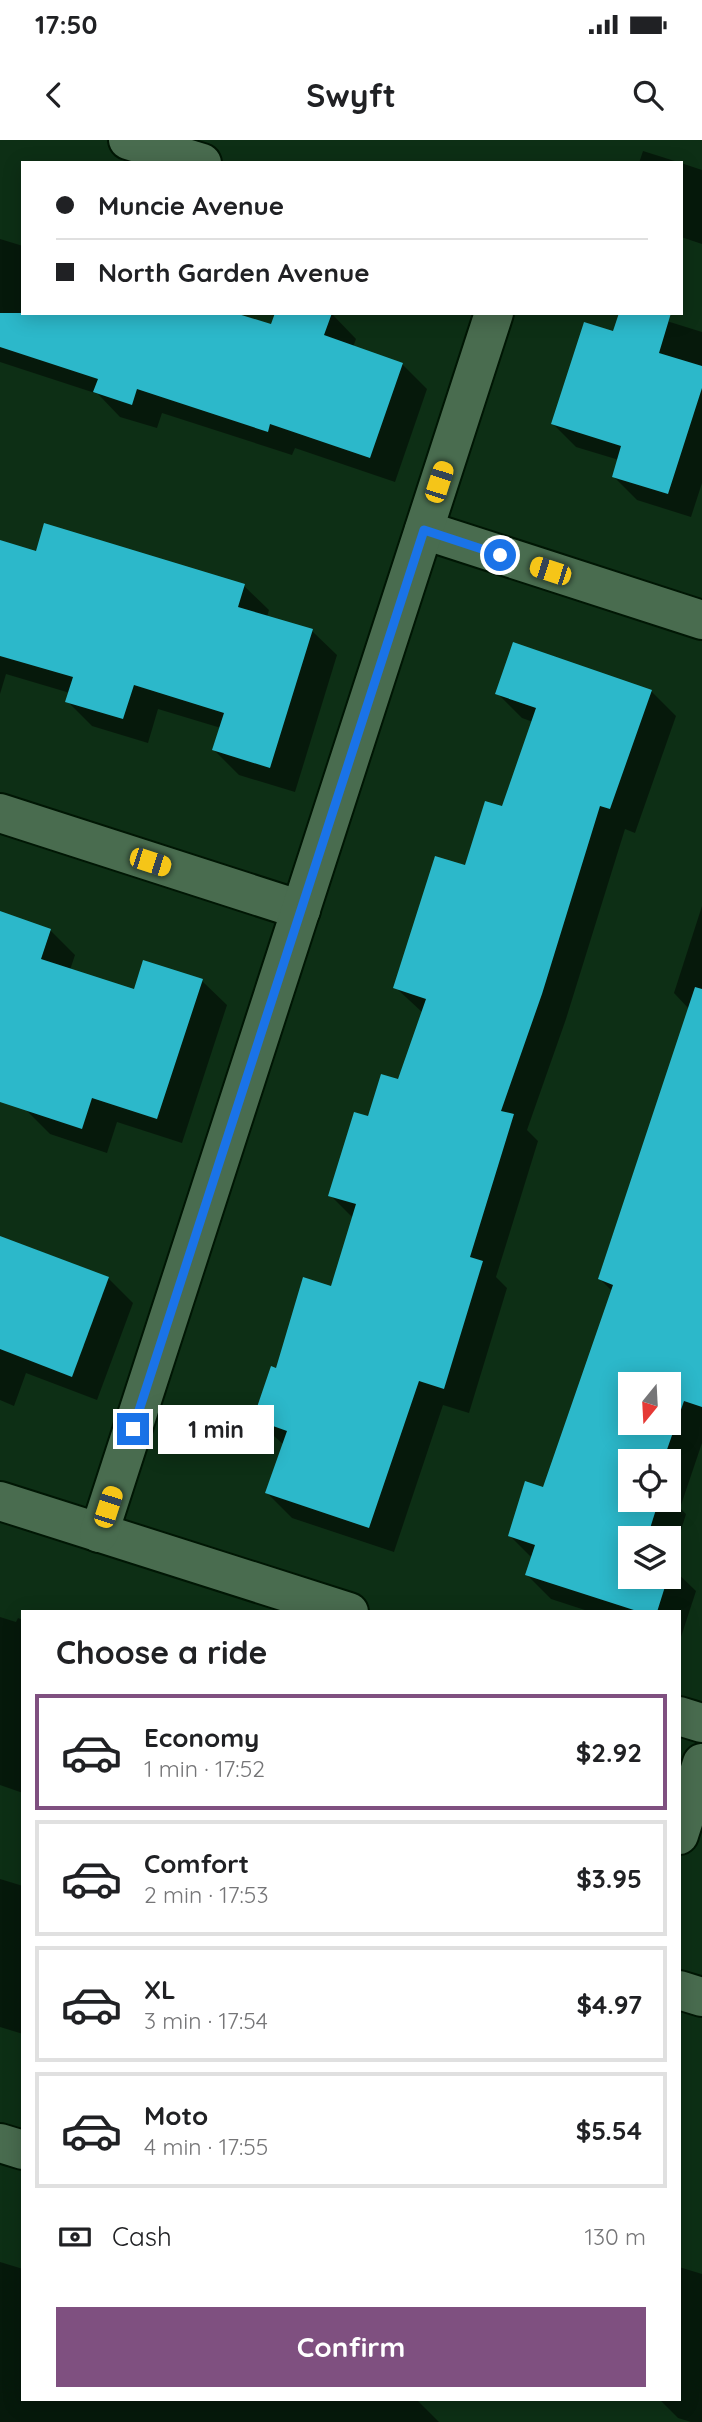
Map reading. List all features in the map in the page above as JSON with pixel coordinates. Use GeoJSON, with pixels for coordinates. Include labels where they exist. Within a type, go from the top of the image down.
{"type":"FeatureCollection","features":[{"type":"Feature","properties":{"kind":"street"},"geometry":{"type":"LineString","coordinates":[[128,140],[196,161]]}},
{"type":"Feature","properties":{"kind":"street"},"geometry":{"type":"LineString","coordinates":[[99,1533],[493,315]]}},
{"type":"Feature","properties":{"kind":"street"},"geometry":{"type":"LineString","coordinates":[[424,530],[702,621]]}},
{"type":"Feature","properties":{"kind":"street"},"geometry":{"type":"LineString","coordinates":[[0,813],[301,910]]}},
{"type":"Feature","properties":{"kind":"street"},"geometry":{"type":"LineString","coordinates":[[0,1502],[343,1610]]}},
{"type":"Feature","properties":{"kind":"street"},"geometry":{"type":"LineString","coordinates":[[681,1717],[702,1723]]}},
{"type":"Feature","properties":{"kind":"street"},"geometry":{"type":"LineString","coordinates":[[681,1829],[702,1763]]}},
{"type":"Feature","properties":{"kind":"street"},"geometry":{"type":"LineString","coordinates":[[681,1991],[702,1997]]}},
{"type":"Feature","properties":{"kind":"street"},"geometry":{"type":"LineString","coordinates":[[0,2143],[21,2149]]}},
{"type":"Feature","properties":{"kind":"building"},"geometry":{"type":"Polygon","coordinates":[[[0,313],[242,315],[271,324],[274,315],[331,315],[324,335],[403,363],[370,458],[270,424],[268,432],[137,389],[132,405],[93,392],[98,379],[0,347],[0,313]]]}},
{"type":"Feature","properties":{"kind":"building"},"geometry":{"type":"Polygon","coordinates":[[[618,315],[670,315],[659,353],[702,366],[702,388],[668,494],[612,477],[621,446],[551,424],[584,322],[613,331],[618,315]]]}},
{"type":"Feature","properties":{"kind":"building"},"geometry":{"type":"Polygon","coordinates":[[[44,523],[245,584],[238,607],[313,629],[270,768],[212,750],[224,713],[134,685],[123,719],[65,702],[73,677],[0,656],[0,540],[36,551],[44,523]]]}},
{"type":"Feature","properties":{"kind":"building"},"geometry":{"type":"Polygon","coordinates":[[[513,642],[652,690],[610,809],[600,806],[542,994],[501,1111],[514,1114],[470,1257],[483,1261],[444,1389],[419,1381],[369,1528],[265,1493],[287,1431],[253,1419],[271,1366],[276,1368],[303,1277],[331,1286],[356,1204],[328,1196],[354,1112],[368,1116],[381,1074],[398,1079],[426,999],[393,988],[435,856],[465,865],[485,801],[502,806],[536,708],[495,694],[513,642]]]}},
{"type":"Feature","properties":{"kind":"building"},"geometry":{"type":"Polygon","coordinates":[[[0,911],[51,929],[41,959],[134,989],[143,960],[203,979],[157,1119],[92,1098],[82,1129],[0,1102],[0,911]]]}},
{"type":"Feature","properties":{"kind":"building"},"geometry":{"type":"Polygon","coordinates":[[[695,987],[702,989],[702,1407],[684,1401],[681,1410],[681,1372],[618,1372],[618,1435],[672,1435],[667,1449],[618,1449],[618,1512],[655,1512],[651,1526],[618,1526],[618,1589],[664,1589],[658,1610],[634,1610],[525,1575],[535,1545],[508,1536],[525,1481],[543,1487],[613,1285],[598,1279],[695,987]]]}},
{"type":"Feature","properties":{"kind":"building"},"geometry":{"type":"Polygon","coordinates":[[[0,1236],[109,1277],[72,1377],[0,1349],[0,1236]]]}},
{"type":"Feature","properties":{"kind":"route"},"geometry":{"type":"LineString","coordinates":[[133,1429],[424,530],[500,555]]}}]}
